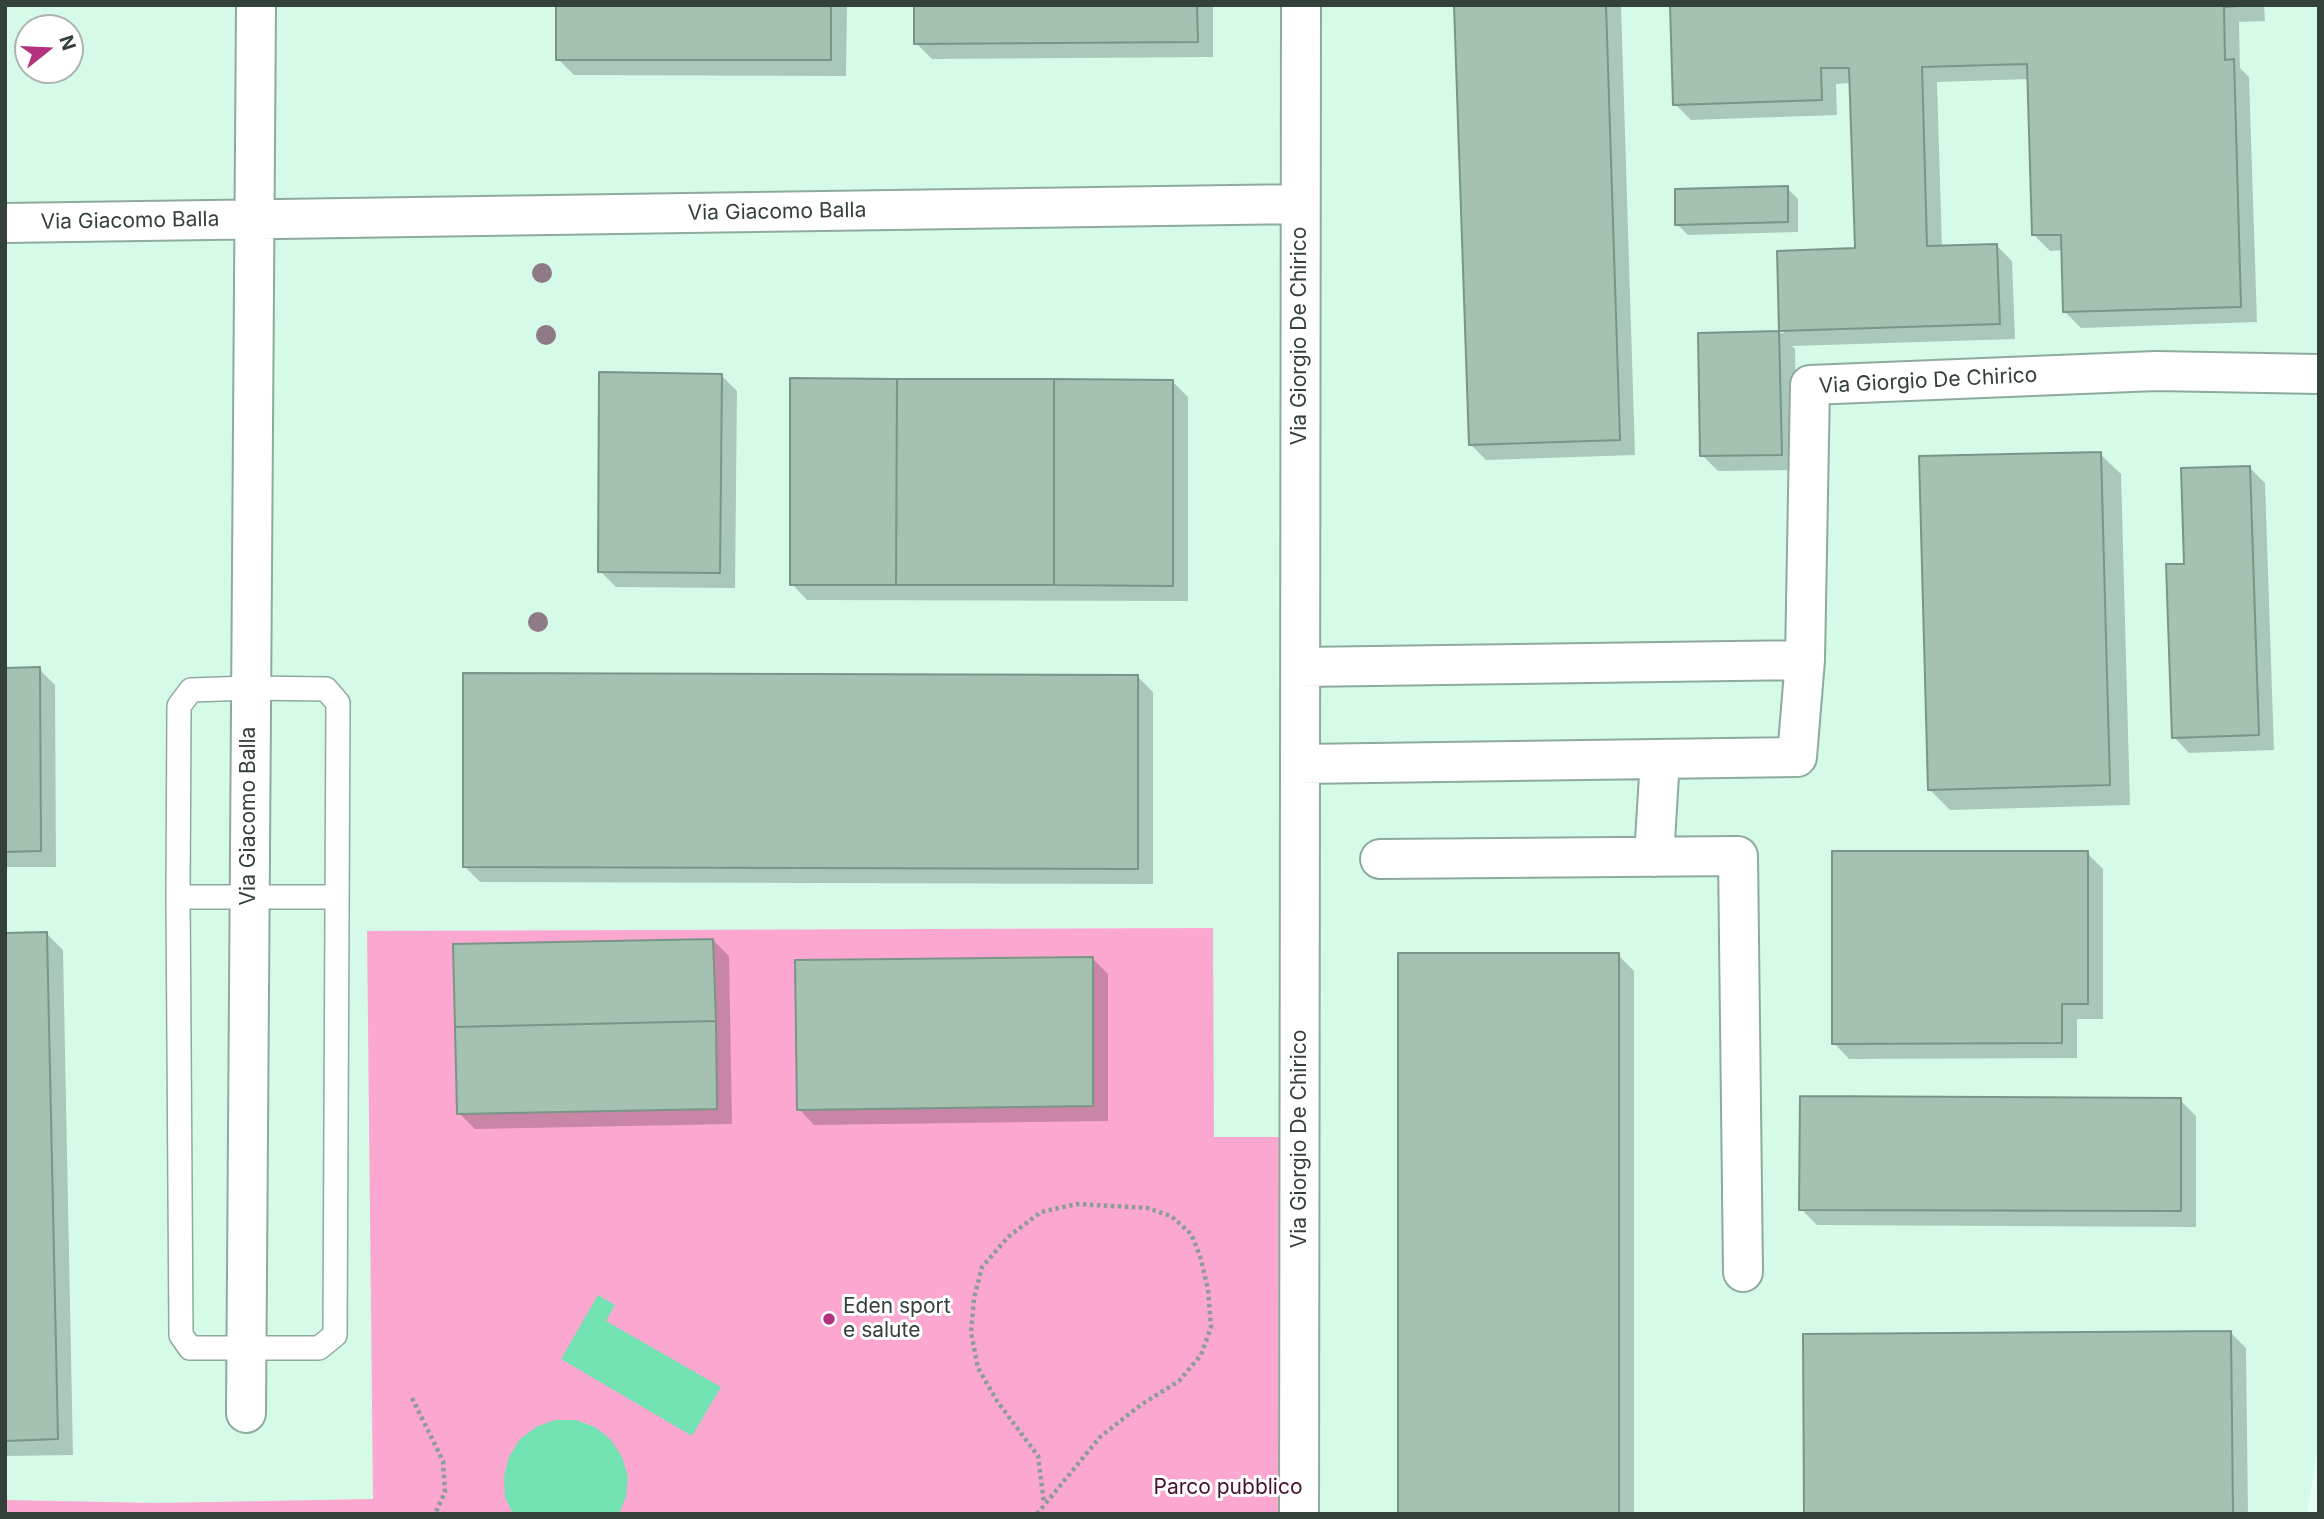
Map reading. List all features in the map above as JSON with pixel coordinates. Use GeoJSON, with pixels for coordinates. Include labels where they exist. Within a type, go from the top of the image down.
{"type":"FeatureCollection","features":[{"type":"Feature","properties":{"kind":"street","name":"Via Giacomo Balla"},"geometry":{"type":"LineString","coordinates":[[246,1413],[256,5]]}},
{"type":"Feature","properties":{"kind":"street","name":"Via Giorgio De Chirico"},"geometry":{"type":"LineString","coordinates":[[1299,1514],[1301,5]]}},
{"type":"Feature","properties":{"kind":"street","name":"Via Giacomo Balla"},"geometry":{"type":"LineString","coordinates":[[5,223],[1300,204]]}},
{"type":"Feature","properties":{"kind":"street","name":"Via Giorgio De Chirico"},"geometry":{"type":"LineString","coordinates":[[1301,764],[1797,757],[1805,660],[1810,385],[2156,371],[2319,374]]}},
{"type":"Feature","properties":{"kind":"street"},"geometry":{"type":"LineString","coordinates":[[1301,667],[1805,660]]}},
{"type":"Feature","properties":{"kind":"street"},"geometry":{"type":"LineString","coordinates":[[1654,857],[1660,759]]}},
{"type":"Feature","properties":{"kind":"street"},"geometry":{"type":"LineString","coordinates":[[1380,859],[1738,856],[1743,1272]]}},
{"type":"Feature","properties":{"kind":"lane"},"geometry":{"type":"LineString","coordinates":[[326,689],[338,703],[337,897],[335,1335],[319,1349],[190,1348],[181,1335],[178,897],[179,706],[191,690],[326,689]]}},
{"type":"Feature","properties":{"kind":"lane"},"geometry":{"type":"LineString","coordinates":[[178,897],[337,897]]}},
{"type":"Feature","properties":{"kind":"path"},"geometry":{"type":"LineString","coordinates":[[1037,1514],[1100,1437],[1142,1404],[1179,1381],[1201,1356],[1211,1327],[1208,1289],[1200,1256],[1191,1234],[1171,1216],[1147,1208],[1077,1204],[1041,1212],[1007,1237],[982,1267],[974,1298],[971,1332],[978,1368],[997,1401],[1038,1456],[1044,1503]]}},
{"type":"Feature","properties":{"kind":"path"},"geometry":{"type":"LineString","coordinates":[[412,1398],[443,1461],[445,1492],[435,1514]]}},
{"type":"Feature","properties":{"kind":"shaded area"},"geometry":{"type":"Polygon","coordinates":[[[5,5],[2319,5],[2319,1441],[2307,1514],[5,1514],[5,5]]]}},
{"type":"Feature","properties":{"kind":"shaded area"},"geometry":{"type":"Polygon","coordinates":[[[598,1295],[615,1305],[606,1321],[721,1387],[692,1436],[561,1359],[598,1295]]]}},
{"type":"Feature","properties":{"kind":"shaded area"},"geometry":{"type":"Polygon","coordinates":[[[555,1420],[576,1420],[595,1427],[611,1440],[622,1457],[628,1477],[626,1497],[619,1514],[513,1514],[505,1497],[504,1477],[509,1457],[520,1439],[536,1427],[555,1420]]]}},
{"type":"Feature","properties":{"kind":"green space","name":"Eden sport e salute"},"geometry":{"type":"Polygon","coordinates":[[[1213,928],[1214,1137],[1287,1137],[1286,1514],[5,1514],[5,1500],[157,1503],[373,1499],[367,931],[1213,928]]]}},
{"type":"Feature","properties":{"kind":"building"},"geometry":{"type":"Polygon","coordinates":[[[556,5],[831,5],[831,60],[556,60],[556,5]]]}},
{"type":"Feature","properties":{"kind":"building"},"geometry":{"type":"Polygon","coordinates":[[[914,5],[1197,5],[1198,42],[914,44],[914,5]]]}},
{"type":"Feature","properties":{"kind":"building"},"geometry":{"type":"Polygon","coordinates":[[[1454,5],[1606,5],[1620,440],[1469,445],[1454,5]]]}},
{"type":"Feature","properties":{"kind":"building"},"geometry":{"type":"Polygon","coordinates":[[[1670,5],[2250,5],[2224,7],[2225,60],[2234,59],[2241,307],[2063,312],[2061,235],[2032,235],[2027,64],[1922,67],[1927,246],[1997,244],[2000,324],[1779,331],[1777,251],[1855,248],[1849,68],[1821,68],[1822,100],[1673,105],[1670,5]]]}},
{"type":"Feature","properties":{"kind":"building"},"geometry":{"type":"Polygon","coordinates":[[[1788,186],[1788,222],[1675,225],[1675,189],[1788,186]]]}},
{"type":"Feature","properties":{"kind":"building"},"geometry":{"type":"Polygon","coordinates":[[[1779,331],[1782,455],[1700,456],[1698,333],[1779,331]]]}},
{"type":"Feature","properties":{"kind":"building"},"geometry":{"type":"Polygon","coordinates":[[[599,372],[722,374],[720,573],[598,572],[599,372]]]}},
{"type":"Feature","properties":{"kind":"building"},"geometry":{"type":"Polygon","coordinates":[[[790,378],[897,379],[896,585],[790,585],[790,378]]]}},
{"type":"Feature","properties":{"kind":"building"},"geometry":{"type":"Polygon","coordinates":[[[897,379],[1054,379],[1054,585],[896,585],[897,379]]]}},
{"type":"Feature","properties":{"kind":"building"},"geometry":{"type":"Polygon","coordinates":[[[1054,379],[1173,380],[1173,586],[1054,585],[1054,379]]]}},
{"type":"Feature","properties":{"kind":"building"},"geometry":{"type":"Polygon","coordinates":[[[2101,452],[2110,785],[1928,790],[1919,456],[2101,452]]]}},
{"type":"Feature","properties":{"kind":"building"},"geometry":{"type":"Polygon","coordinates":[[[2250,466],[2259,735],[2172,738],[2166,564],[2184,564],[2181,468],[2250,466]]]}},
{"type":"Feature","properties":{"kind":"building"},"geometry":{"type":"Polygon","coordinates":[[[40,667],[41,851],[5,852],[5,668],[40,667]]]}},
{"type":"Feature","properties":{"kind":"building"},"geometry":{"type":"Polygon","coordinates":[[[463,673],[1138,675],[1138,869],[463,867],[463,673]]]}},
{"type":"Feature","properties":{"kind":"building"},"geometry":{"type":"Polygon","coordinates":[[[1832,851],[2088,851],[2088,1004],[2062,1004],[2062,1043],[1832,1044],[1832,851]]]}},
{"type":"Feature","properties":{"kind":"building"},"geometry":{"type":"Polygon","coordinates":[[[47,932],[58,1439],[5,1441],[5,933],[47,932]]]}},
{"type":"Feature","properties":{"kind":"building"},"geometry":{"type":"Polygon","coordinates":[[[713,939],[716,1021],[455,1027],[453,944],[713,939]]]}},
{"type":"Feature","properties":{"kind":"building"},"geometry":{"type":"Polygon","coordinates":[[[1398,953],[1619,953],[1619,1514],[1398,1514],[1398,953]]]}},
{"type":"Feature","properties":{"kind":"building"},"geometry":{"type":"Polygon","coordinates":[[[1093,957],[1093,1106],[797,1110],[795,960],[1093,957]]]}},
{"type":"Feature","properties":{"kind":"building"},"geometry":{"type":"Polygon","coordinates":[[[716,1021],[717,1109],[457,1114],[455,1027],[716,1021]]]}},
{"type":"Feature","properties":{"kind":"building"},"geometry":{"type":"Polygon","coordinates":[[[1800,1096],[2181,1098],[2181,1211],[1799,1210],[1800,1096]]]}},
{"type":"Feature","properties":{"kind":"building"},"geometry":{"type":"Polygon","coordinates":[[[2231,1331],[2233,1513],[1804,1514],[1803,1334],[2231,1331]]]}},
{"type":"Feature","properties":{"kind":"place","name":"Eden sport e salute"},"geometry":{"type":"Point","coordinates":[829,1319]}},
{"type":"Feature","properties":{"kind":"park label","name":"Parco pubblico"},"geometry":{"type":"Point","coordinates":[1228,1488]}}]}
